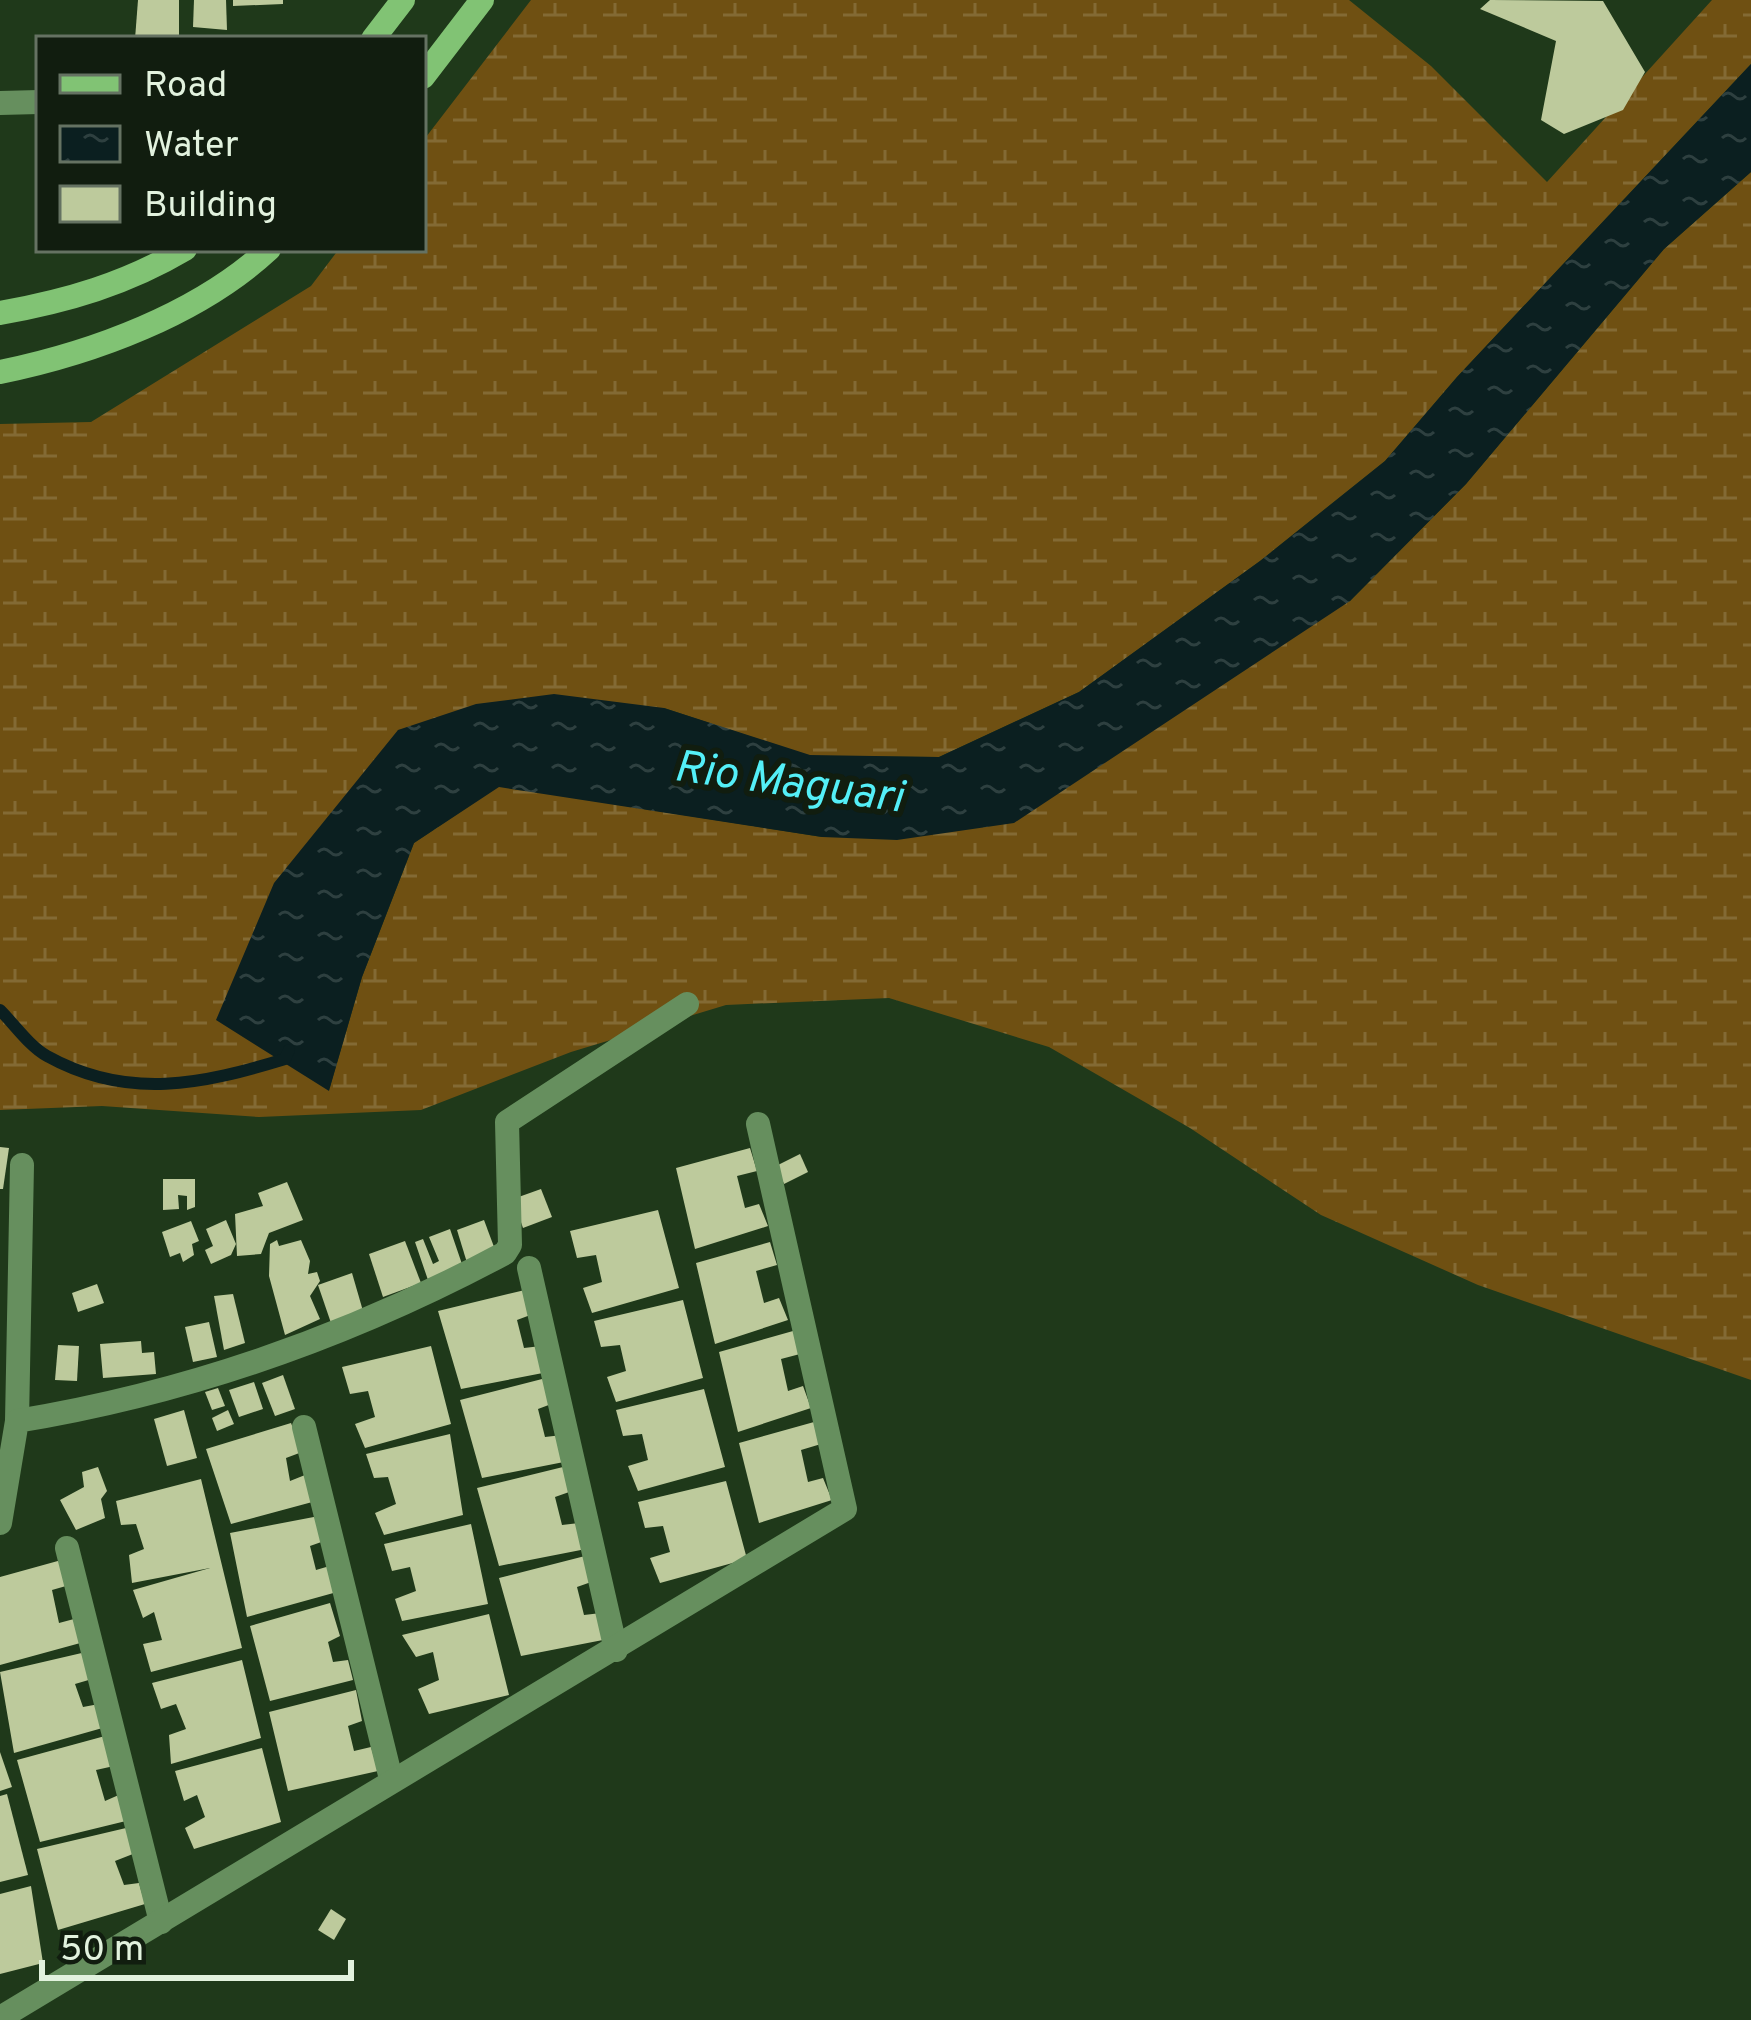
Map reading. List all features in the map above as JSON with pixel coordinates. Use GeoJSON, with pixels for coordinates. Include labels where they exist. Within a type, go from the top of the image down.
{"type":"FeatureCollection","features":[{"type":"Feature","properties":{"kind":"street"},"geometry":{"type":"LineString","coordinates":[[375,36],[403,0]]}},
{"type":"Feature","properties":{"kind":"street"},"geometry":{"type":"LineString","coordinates":[[426,73],[482,0]]}},
{"type":"Feature","properties":{"kind":"street"},"geometry":{"type":"LineString","coordinates":[[0,103],[36,102]]}},
{"type":"Feature","properties":{"kind":"street"},"geometry":{"type":"LineString","coordinates":[[0,313],[68,301],[122,282],[179,252]]}},
{"type":"Feature","properties":{"kind":"street"},"geometry":{"type":"LineString","coordinates":[[0,372],[100,343],[171,313],[243,274],[266,252]]}},
{"type":"Feature","properties":{"kind":"street"},"geometry":{"type":"LineString","coordinates":[[17,1421],[179,1384],[320,1342],[505,1253],[510,1245],[507,1122],[687,1004]]}},
{"type":"Feature","properties":{"kind":"street"},"geometry":{"type":"LineString","coordinates":[[0,2018],[845,1509],[758,1124]]}},
{"type":"Feature","properties":{"kind":"street"},"geometry":{"type":"LineString","coordinates":[[0,1523],[17,1421],[22,1166]]}},
{"type":"Feature","properties":{"kind":"street"},"geometry":{"type":"LineString","coordinates":[[529,1268],[616,1650]]}},
{"type":"Feature","properties":{"kind":"street"},"geometry":{"type":"LineString","coordinates":[[304,1427],[391,1779]]}},
{"type":"Feature","properties":{"kind":"street"},"geometry":{"type":"LineString","coordinates":[[67,1548],[161,1922]]}},
{"type":"Feature","properties":{"kind":"green space"},"geometry":{"type":"Polygon","coordinates":[[[531,0],[1349,0],[1431,66],[1547,182],[1712,0],[1751,0],[1751,64],[1457,377],[1385,461],[1260,561],[1079,692],[939,757],[810,756],[664,708],[398,730],[329,1090],[362,977],[414,843],[499,786],[822,837],[1350,601],[1466,484],[1664,249],[1751,172],[1751,1380],[1478,1285],[1321,1215],[1190,1128],[1049,1047],[889,998],[726,1005],[571,1052],[421,1110],[259,1117],[102,1106],[0,1110],[0,424],[91,422],[311,286],[337,252],[426,252],[426,137],[531,0]]]}},
{"type":"Feature","properties":{"kind":"water"},"geometry":{"type":"Polygon","coordinates":[[[1751,64],[1751,172],[1664,249],[1466,484],[1350,601],[1014,823],[897,840],[822,837],[499,787],[414,843],[362,977],[329,1091],[216,1020],[274,883],[398,730],[476,704],[554,694],[664,708],[810,755],[939,757],[1079,692],[1260,561],[1385,461],[1457,377],[1751,64]]]}},
{"type":"Feature","properties":{"kind":"building"},"geometry":{"type":"Polygon","coordinates":[[[138,0],[179,0],[179,36],[135,36],[138,0]]]}},
{"type":"Feature","properties":{"kind":"building"},"geometry":{"type":"Polygon","coordinates":[[[194,0],[226,0],[227,30],[193,27],[194,0]]]}},
{"type":"Feature","properties":{"kind":"building"},"geometry":{"type":"Polygon","coordinates":[[[233,0],[283,0],[283,4],[233,6],[233,0]]]}},
{"type":"Feature","properties":{"kind":"building"},"geometry":{"type":"Polygon","coordinates":[[[1490,0],[1603,1],[1645,72],[1623,110],[1564,134],[1541,120],[1556,41],[1480,9],[1490,0]]]}},
{"type":"Feature","properties":{"kind":"building"},"geometry":{"type":"Polygon","coordinates":[[[0,1147],[9,1148],[3,1189],[0,1189],[0,1147]]]}},
{"type":"Feature","properties":{"kind":"building"},"geometry":{"type":"Polygon","coordinates":[[[750,1148],[757,1171],[737,1176],[745,1208],[759,1204],[768,1226],[695,1249],[676,1168],[750,1148]]]}},
{"type":"Feature","properties":{"kind":"building"},"geometry":{"type":"Polygon","coordinates":[[[800,1154],[808,1172],[784,1184],[776,1166],[800,1154]]]}},
{"type":"Feature","properties":{"kind":"building"},"geometry":{"type":"Polygon","coordinates":[[[163,1179],[195,1179],[195,1207],[187,1210],[187,1196],[178,1195],[179,1209],[163,1210],[163,1179]]]}},
{"type":"Feature","properties":{"kind":"building"},"geometry":{"type":"Polygon","coordinates":[[[287,1182],[303,1220],[269,1233],[261,1254],[237,1256],[235,1214],[263,1206],[258,1193],[287,1182]]]}},
{"type":"Feature","properties":{"kind":"building"},"geometry":{"type":"Polygon","coordinates":[[[541,1189],[552,1217],[523,1228],[513,1199],[541,1189]]]}},
{"type":"Feature","properties":{"kind":"building"},"geometry":{"type":"Polygon","coordinates":[[[658,1210],[679,1288],[592,1313],[583,1288],[602,1282],[596,1255],[577,1258],[570,1231],[658,1210]]]}},
{"type":"Feature","properties":{"kind":"building"},"geometry":{"type":"Polygon","coordinates":[[[226,1220],[236,1244],[231,1255],[211,1264],[205,1250],[213,1246],[206,1229],[226,1220]]]}},
{"type":"Feature","properties":{"kind":"building"},"geometry":{"type":"Polygon","coordinates":[[[484,1220],[497,1255],[468,1266],[457,1230],[484,1220]]]}},
{"type":"Feature","properties":{"kind":"building"},"geometry":{"type":"Polygon","coordinates":[[[191,1221],[199,1241],[192,1244],[194,1255],[183,1262],[180,1253],[170,1257],[162,1232],[191,1221]]]}},
{"type":"Feature","properties":{"kind":"building"},"geometry":{"type":"Polygon","coordinates":[[[450,1229],[463,1267],[428,1280],[415,1242],[423,1239],[433,1264],[439,1261],[429,1237],[450,1229]]]}},
{"type":"Feature","properties":{"kind":"building"},"geometry":{"type":"Polygon","coordinates":[[[277,1240],[279,1246],[301,1240],[310,1261],[308,1274],[317,1272],[320,1281],[310,1296],[320,1319],[285,1335],[269,1276],[270,1244],[277,1240]]]}},
{"type":"Feature","properties":{"kind":"building"},"geometry":{"type":"Polygon","coordinates":[[[405,1241],[421,1283],[383,1297],[369,1254],[405,1241]]]}},
{"type":"Feature","properties":{"kind":"building"},"geometry":{"type":"Polygon","coordinates":[[[770,1242],[777,1265],[756,1271],[764,1303],[779,1298],[788,1320],[715,1344],[696,1263],[770,1242]]]}},
{"type":"Feature","properties":{"kind":"building"},"geometry":{"type":"Polygon","coordinates":[[[352,1273],[363,1311],[331,1323],[318,1285],[352,1273]]]}},
{"type":"Feature","properties":{"kind":"building"},"geometry":{"type":"Polygon","coordinates":[[[97,1284],[104,1303],[78,1312],[72,1293],[97,1284]]]}},
{"type":"Feature","properties":{"kind":"building"},"geometry":{"type":"Polygon","coordinates":[[[525,1290],[533,1314],[517,1320],[524,1348],[541,1346],[548,1372],[461,1389],[438,1311],[525,1290]]]}},
{"type":"Feature","properties":{"kind":"building"},"geometry":{"type":"Polygon","coordinates":[[[233,1294],[245,1343],[224,1350],[214,1296],[233,1294]]]}},
{"type":"Feature","properties":{"kind":"building"},"geometry":{"type":"Polygon","coordinates":[[[683,1300],[703,1378],[616,1402],[607,1377],[626,1371],[620,1345],[601,1347],[594,1321],[683,1300]]]}},
{"type":"Feature","properties":{"kind":"building"},"geometry":{"type":"Polygon","coordinates":[[[209,1322],[217,1357],[193,1362],[185,1327],[209,1322]]]}},
{"type":"Feature","properties":{"kind":"building"},"geometry":{"type":"Polygon","coordinates":[[[793,1331],[800,1354],[781,1359],[788,1391],[803,1386],[811,1408],[738,1432],[719,1352],[793,1331]]]}},
{"type":"Feature","properties":{"kind":"building"},"geometry":{"type":"Polygon","coordinates":[[[141,1341],[142,1353],[154,1352],[156,1374],[103,1378],[100,1344],[141,1341]]]}},
{"type":"Feature","properties":{"kind":"building"},"geometry":{"type":"Polygon","coordinates":[[[58,1345],[79,1346],[77,1381],[55,1380],[58,1345]]]}},
{"type":"Feature","properties":{"kind":"building"},"geometry":{"type":"Polygon","coordinates":[[[431,1346],[451,1424],[365,1448],[355,1424],[375,1417],[368,1391],[350,1394],[342,1367],[431,1346]]]}},
{"type":"Feature","properties":{"kind":"building"},"geometry":{"type":"Polygon","coordinates":[[[283,1375],[295,1409],[275,1416],[262,1383],[283,1375]]]}},
{"type":"Feature","properties":{"kind":"building"},"geometry":{"type":"Polygon","coordinates":[[[546,1378],[554,1403],[538,1409],[545,1437],[562,1435],[569,1461],[482,1478],[460,1400],[546,1378]]]}},
{"type":"Feature","properties":{"kind":"building"},"geometry":{"type":"Polygon","coordinates":[[[254,1382],[263,1409],[239,1417],[229,1390],[254,1382]]]}},
{"type":"Feature","properties":{"kind":"building"},"geometry":{"type":"Polygon","coordinates":[[[218,1388],[225,1406],[212,1410],[205,1392],[218,1388]]]}},
{"type":"Feature","properties":{"kind":"building"},"geometry":{"type":"Polygon","coordinates":[[[704,1389],[725,1467],[638,1491],[628,1466],[648,1460],[642,1434],[623,1436],[616,1410],[704,1389]]]}},
{"type":"Feature","properties":{"kind":"building"},"geometry":{"type":"Polygon","coordinates":[[[184,1410],[197,1458],[167,1466],[154,1419],[184,1410]]]}},
{"type":"Feature","properties":{"kind":"building"},"geometry":{"type":"Polygon","coordinates":[[[228,1410],[234,1424],[217,1431],[212,1418],[228,1410]]]}},
{"type":"Feature","properties":{"kind":"building"},"geometry":{"type":"Polygon","coordinates":[[[814,1422],[821,1444],[801,1450],[808,1482],[823,1478],[832,1500],[759,1523],[739,1443],[814,1422]]]}},
{"type":"Feature","properties":{"kind":"building"},"geometry":{"type":"Polygon","coordinates":[[[291,1423],[302,1452],[286,1458],[290,1481],[305,1475],[316,1501],[231,1524],[206,1449],[291,1423]]]}},
{"type":"Feature","properties":{"kind":"building"},"geometry":{"type":"Polygon","coordinates":[[[450,1434],[463,1515],[384,1535],[375,1513],[396,1504],[388,1477],[374,1478],[366,1454],[450,1434]]]}},
{"type":"Feature","properties":{"kind":"building"},"geometry":{"type":"Polygon","coordinates":[[[98,1467],[107,1491],[101,1499],[105,1518],[76,1530],[60,1500],[84,1487],[82,1472],[98,1467]]]}},
{"type":"Feature","properties":{"kind":"building"},"geometry":{"type":"Polygon","coordinates":[[[563,1467],[572,1491],[555,1497],[562,1525],[579,1523],[586,1549],[499,1566],[477,1488],[563,1467]]]}},
{"type":"Feature","properties":{"kind":"building"},"geometry":{"type":"Polygon","coordinates":[[[201,1479],[242,1648],[151,1672],[143,1644],[162,1640],[154,1612],[143,1618],[133,1590],[210,1568],[132,1583],[129,1555],[144,1549],[136,1524],[121,1525],[116,1501],[201,1479]]]}},
{"type":"Feature","properties":{"kind":"building"},"geometry":{"type":"Polygon","coordinates":[[[726,1481],[747,1559],[660,1583],[650,1558],[670,1552],[663,1526],[645,1528],[638,1502],[726,1481]]]}},
{"type":"Feature","properties":{"kind":"building"},"geometry":{"type":"Polygon","coordinates":[[[319,1516],[327,1540],[310,1546],[316,1570],[333,1565],[337,1592],[247,1617],[230,1533],[319,1516]]]}},
{"type":"Feature","properties":{"kind":"building"},"geometry":{"type":"Polygon","coordinates":[[[471,1524],[488,1604],[402,1621],[395,1599],[416,1591],[410,1567],[392,1571],[384,1544],[471,1524]]]}},
{"type":"Feature","properties":{"kind":"building"},"geometry":{"type":"Polygon","coordinates":[[[585,1556],[594,1581],[577,1587],[584,1615],[601,1613],[608,1639],[521,1656],[499,1578],[585,1556]]]}},
{"type":"Feature","properties":{"kind":"building"},"geometry":{"type":"Polygon","coordinates":[[[65,1559],[73,1584],[52,1590],[59,1623],[74,1619],[84,1642],[0,1665],[0,1577],[65,1559]]]}},
{"type":"Feature","properties":{"kind":"building"},"geometry":{"type":"Polygon","coordinates":[[[330,1603],[340,1636],[328,1642],[333,1662],[348,1660],[353,1680],[270,1701],[250,1626],[330,1603]]]}},
{"type":"Feature","properties":{"kind":"building"},"geometry":{"type":"Polygon","coordinates":[[[489,1614],[509,1695],[429,1714],[418,1689],[439,1680],[433,1652],[416,1657],[402,1635],[489,1614]]]}},
{"type":"Feature","properties":{"kind":"building"},"geometry":{"type":"Polygon","coordinates":[[[86,1652],[92,1679],[75,1684],[83,1707],[99,1704],[106,1727],[14,1753],[0,1672],[86,1652]]]}},
{"type":"Feature","properties":{"kind":"building"},"geometry":{"type":"Polygon","coordinates":[[[242,1660],[261,1738],[171,1764],[169,1735],[186,1729],[176,1704],[161,1709],[152,1683],[242,1660]]]}},
{"type":"Feature","properties":{"kind":"building"},"geometry":{"type":"Polygon","coordinates":[[[356,1690],[362,1721],[348,1726],[354,1751],[371,1747],[378,1771],[288,1791],[269,1712],[356,1690]]]}},
{"type":"Feature","properties":{"kind":"building"},"geometry":{"type":"Polygon","coordinates":[[[105,1736],[114,1766],[96,1770],[105,1801],[121,1794],[126,1821],[40,1842],[17,1760],[105,1736]]]}},
{"type":"Feature","properties":{"kind":"building"},"geometry":{"type":"Polygon","coordinates":[[[262,1748],[281,1822],[194,1849],[185,1828],[205,1817],[197,1795],[184,1801],[175,1771],[262,1748]]]}},
{"type":"Feature","properties":{"kind":"building"},"geometry":{"type":"Polygon","coordinates":[[[0,1752],[12,1787],[0,1791],[0,1752]]]}},
{"type":"Feature","properties":{"kind":"building"},"geometry":{"type":"Polygon","coordinates":[[[7,1794],[28,1875],[0,1882],[0,1796],[7,1794]]]}},
{"type":"Feature","properties":{"kind":"building"},"geometry":{"type":"Polygon","coordinates":[[[126,1828],[138,1852],[115,1861],[124,1885],[139,1883],[145,1904],[58,1930],[37,1849],[126,1828]]]}},
{"type":"Feature","properties":{"kind":"building"},"geometry":{"type":"Polygon","coordinates":[[[31,1886],[43,1963],[0,1974],[0,1894],[31,1886]]]}},
{"type":"Feature","properties":{"kind":"building"},"geometry":{"type":"Polygon","coordinates":[[[331,1909],[346,1919],[334,1940],[318,1930],[331,1909]]]}},
{"type":"Feature","properties":{"kind":"waterway","name":"Rio Maguari"},"geometry":{"type":"LineString","coordinates":[[0,1010],[47,1056],[107,1079],[166,1084],[195,1081],[285,1059],[289,1050]]}}]}
